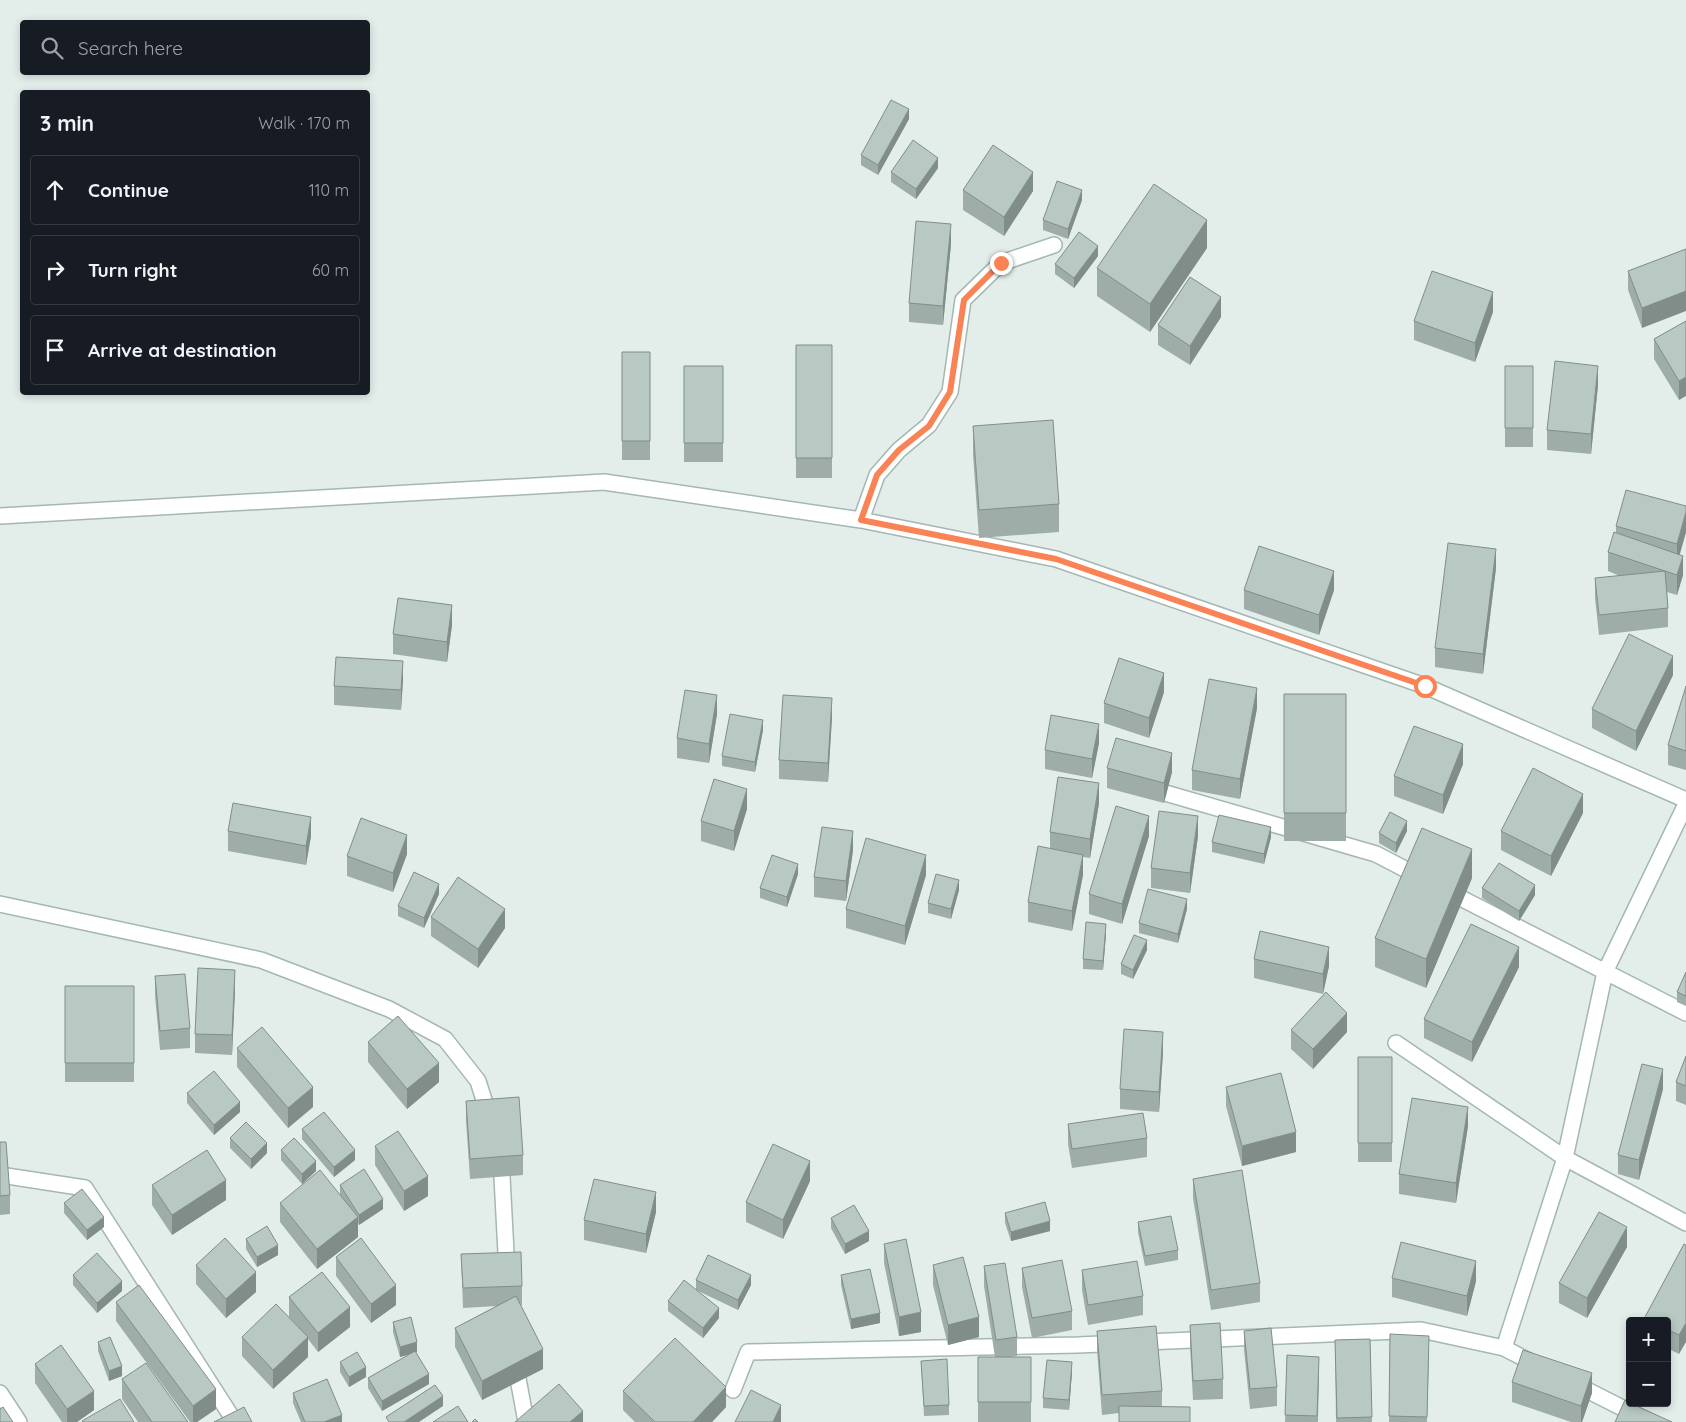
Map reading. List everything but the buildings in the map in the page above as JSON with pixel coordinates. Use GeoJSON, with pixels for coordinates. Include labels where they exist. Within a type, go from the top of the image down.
{"type":"FeatureCollection","features":[{"type":"Feature","properties":{"kind":"street"},"geometry":{"type":"LineString","coordinates":[[861,520],[877,475],[899,450],[929,426],[950,392],[964,300],[1001,263],[1054,245]]}},
{"type":"Feature","properties":{"kind":"street"},"geometry":{"type":"LineString","coordinates":[[0,516],[40,516],[604,482],[861,520],[1065,562],[1425,686],[1686,800]]}},
{"type":"Feature","properties":{"kind":"street"},"geometry":{"type":"LineString","coordinates":[[1133,783],[1376,854],[1686,1013]]}},
{"type":"Feature","properties":{"kind":"street"},"geometry":{"type":"LineString","coordinates":[[1504,1348],[1565,1158],[1605,972],[1686,804]]}},
{"type":"Feature","properties":{"kind":"street"},"geometry":{"type":"LineString","coordinates":[[0,904],[261,960],[389,1009],[444,1039],[478,1081],[502,1160],[508,1287]]}},
{"type":"Feature","properties":{"kind":"street"},"geometry":{"type":"LineString","coordinates":[[1396,1043],[1565,1158],[1686,1223]]}},
{"type":"Feature","properties":{"kind":"street"},"geometry":{"type":"LineString","coordinates":[[0,1175],[85,1188],[235,1422]]}},
{"type":"Feature","properties":{"kind":"street"},"geometry":{"type":"LineString","coordinates":[[733,1390],[748,1352],[1078,1345],[1421,1330],[1504,1348],[1650,1422]]}},
{"type":"Feature","properties":{"kind":"street"},"geometry":{"type":"LineString","coordinates":[[512,1345],[526,1422]]}},
{"type":"Feature","properties":{"kind":"street"},"geometry":{"type":"LineString","coordinates":[[0,1393],[19,1422]]}},
{"type":"Feature","properties":{"kind":"route"},"geometry":{"type":"LineString","coordinates":[[1001,263],[964,300],[950,392],[929,426],[899,450],[877,475],[861,520],[1056,559],[1425,686]]}}]}
